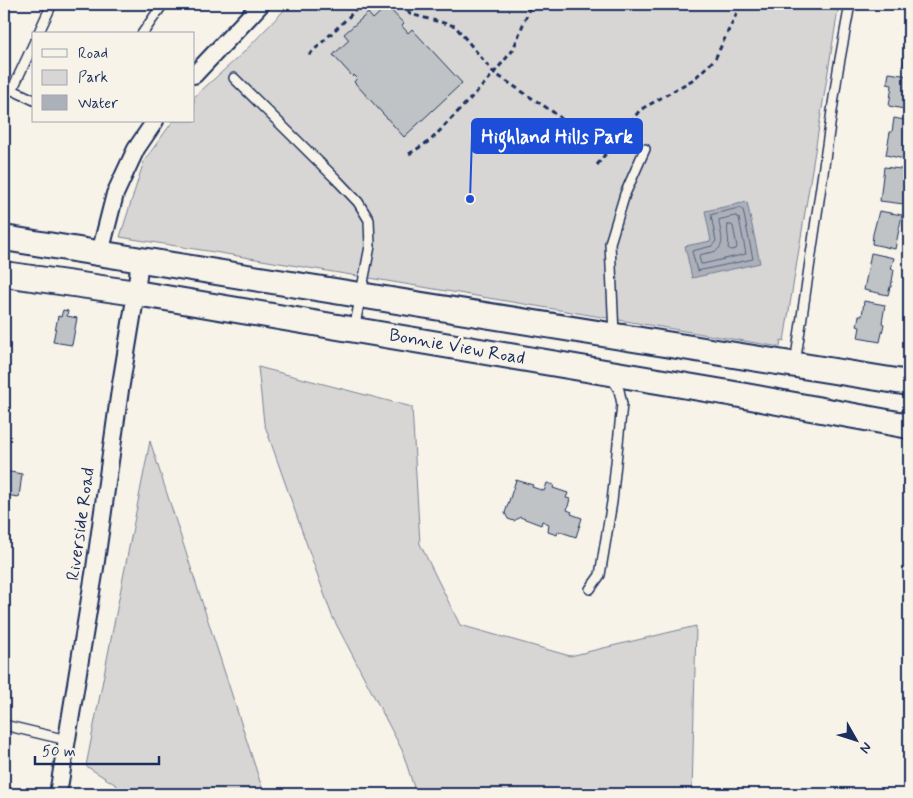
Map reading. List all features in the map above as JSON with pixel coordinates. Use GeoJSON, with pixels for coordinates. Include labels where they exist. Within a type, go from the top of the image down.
{"type":"FeatureCollection","features":[{"type":"Feature","properties":{"kind":"main road","name":"Bonnie View Road"},"geometry":{"type":"LineString","coordinates":[[4,238],[909,382]]}},
{"type":"Feature","properties":{"kind":"main road","name":"Bonnie View Road"},"geometry":{"type":"LineString","coordinates":[[4,274],[136,293],[729,393],[909,421]]}},
{"type":"Feature","properties":{"kind":"main road"},"geometry":{"type":"LineString","coordinates":[[608,372],[614,335]]}},
{"type":"Feature","properties":{"kind":"street"},"geometry":{"type":"LineString","coordinates":[[195,74],[261,4]]}},
{"type":"Feature","properties":{"kind":"street"},"geometry":{"type":"LineString","coordinates":[[100,253],[115,194],[136,149],[154,122]]}},
{"type":"Feature","properties":{"kind":"street","name":"Riverside Road"},"geometry":{"type":"LineString","coordinates":[[58,794],[95,568],[140,259]]}},
{"type":"Feature","properties":{"kind":"lane"},"geometry":{"type":"LineString","coordinates":[[39,32],[52,4]]}},
{"type":"Feature","properties":{"kind":"lane"},"geometry":{"type":"LineString","coordinates":[[143,32],[163,4]]}},
{"type":"Feature","properties":{"kind":"lane"},"geometry":{"type":"LineString","coordinates":[[795,364],[838,70],[850,4]]}},
{"type":"Feature","properties":{"kind":"lane"},"geometry":{"type":"LineString","coordinates":[[32,46],[8,88],[32,99]]}},
{"type":"Feature","properties":{"kind":"lane"},"geometry":{"type":"LineString","coordinates":[[234,78],[344,187],[358,202],[369,220],[370,246],[354,330]]}},
{"type":"Feature","properties":{"kind":"lane"},"geometry":{"type":"LineString","coordinates":[[614,335],[610,243],[625,194],[645,149]]}},
{"type":"Feature","properties":{"kind":"lane"},"geometry":{"type":"LineString","coordinates":[[590,589],[600,575],[611,511],[622,404],[619,390],[608,372]]}},
{"type":"Feature","properties":{"kind":"lane"},"geometry":{"type":"LineString","coordinates":[[4,725],[67,740]]}},
{"type":"Feature","properties":{"kind":"path"},"geometry":{"type":"LineString","coordinates":[[309,55],[362,4]]}},
{"type":"Feature","properties":{"kind":"path"},"geometry":{"type":"LineString","coordinates":[[402,4],[410,14],[455,26],[494,73],[554,112],[606,154]]}},
{"type":"Feature","properties":{"kind":"path"},"geometry":{"type":"LineString","coordinates":[[409,154],[431,140],[513,50],[531,4]]}},
{"type":"Feature","properties":{"kind":"path"},"geometry":{"type":"LineString","coordinates":[[597,165],[640,110],[694,79],[715,59],[741,4]]}},
{"type":"Feature","properties":{"kind":"green space"},"geometry":{"type":"Polygon","coordinates":[[[290,4],[839,4],[784,341],[781,340],[780,347],[120,237],[144,161],[172,122],[195,122],[195,96],[243,53],[290,4]]]}},
{"type":"Feature","properties":{"kind":"green space"},"geometry":{"type":"Polygon","coordinates":[[[258,367],[412,407],[420,544],[460,625],[570,656],[696,626],[692,794],[416,794],[402,750],[332,616],[264,423],[258,367]]]}},
{"type":"Feature","properties":{"kind":"green space"},"geometry":{"type":"Polygon","coordinates":[[[150,441],[264,794],[124,794],[116,785],[86,766],[150,441]]]}},
{"type":"Feature","properties":{"kind":"water"},"geometry":{"type":"Polygon","coordinates":[[[747,202],[760,263],[692,278],[685,246],[711,241],[705,211],[747,202]]]}},
{"type":"Feature","properties":{"kind":"building"},"geometry":{"type":"Polygon","coordinates":[[[387,6],[404,24],[402,26],[408,33],[412,29],[462,83],[404,137],[354,82],[357,78],[354,75],[353,77],[333,55],[349,40],[344,34],[368,13],[373,19],[387,6]]]}},
{"type":"Feature","properties":{"kind":"building"},"geometry":{"type":"Polygon","coordinates":[[[909,29],[909,66],[903,65],[909,29]]]}},
{"type":"Feature","properties":{"kind":"building"},"geometry":{"type":"Polygon","coordinates":[[[889,73],[909,76],[909,110],[889,106],[892,85],[887,84],[889,73]]]}},
{"type":"Feature","properties":{"kind":"building"},"geometry":{"type":"Polygon","coordinates":[[[894,118],[909,121],[909,160],[886,155],[894,118]]]}},
{"type":"Feature","properties":{"kind":"building"},"geometry":{"type":"Polygon","coordinates":[[[884,167],[909,170],[907,198],[904,198],[904,204],[880,201],[884,167]]]}},
{"type":"Feature","properties":{"kind":"building"},"geometry":{"type":"Polygon","coordinates":[[[879,211],[902,215],[895,249],[872,244],[879,211]]]}},
{"type":"Feature","properties":{"kind":"building"},"geometry":{"type":"Polygon","coordinates":[[[871,253],[894,258],[891,269],[894,270],[888,295],[864,290],[871,253]]]}},
{"type":"Feature","properties":{"kind":"building"},"geometry":{"type":"Polygon","coordinates":[[[864,301],[885,305],[882,323],[884,324],[880,342],[858,338],[860,327],[857,326],[859,316],[862,316],[864,301]]]}},
{"type":"Feature","properties":{"kind":"building"},"geometry":{"type":"Polygon","coordinates":[[[63,310],[68,311],[67,316],[77,318],[72,345],[53,342],[58,316],[61,317],[63,310]]]}},
{"type":"Feature","properties":{"kind":"building"},"geometry":{"type":"Polygon","coordinates":[[[4,471],[22,474],[19,497],[4,495],[4,471]]]}},
{"type":"Feature","properties":{"kind":"building"},"geometry":{"type":"Polygon","coordinates":[[[516,480],[533,485],[532,487],[544,491],[547,483],[554,485],[553,488],[568,493],[566,498],[570,499],[567,510],[572,512],[571,514],[582,518],[576,537],[558,531],[557,535],[548,532],[549,524],[542,521],[541,525],[520,517],[514,521],[508,519],[505,513],[516,480]]]}},
{"type":"Feature","properties":{"kind":"place","name":"Highland Hills Park"},"geometry":{"type":"Point","coordinates":[470,199]}}]}
